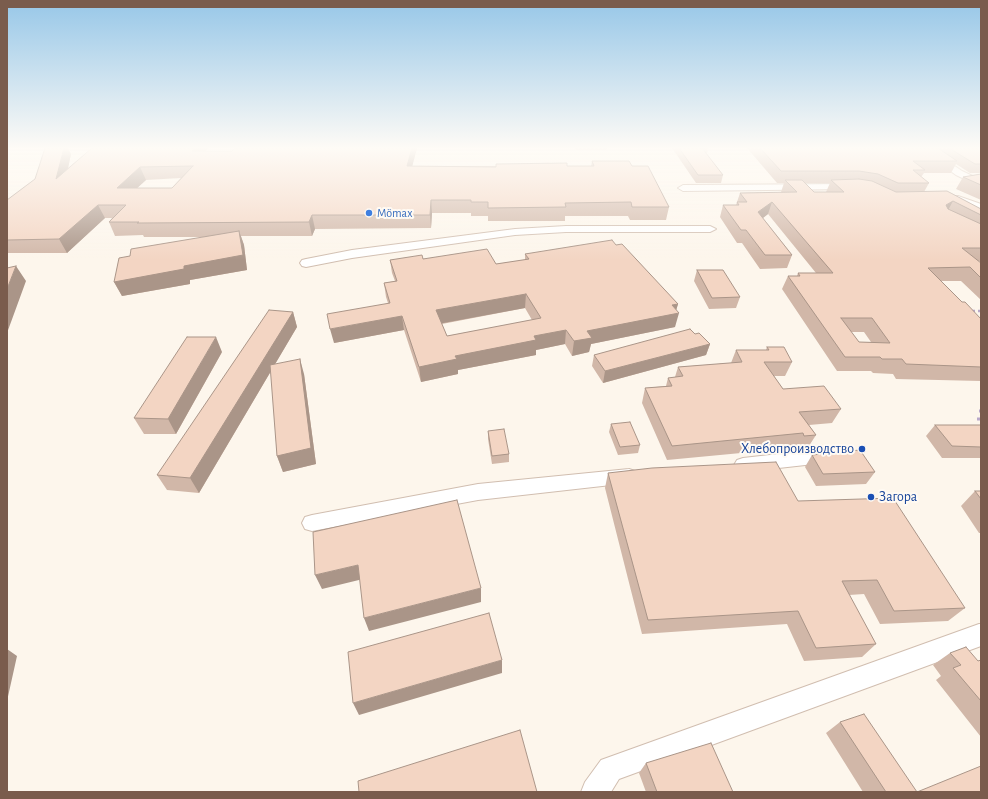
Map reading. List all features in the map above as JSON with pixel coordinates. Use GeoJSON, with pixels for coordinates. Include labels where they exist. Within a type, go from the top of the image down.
{"type":"FeatureCollection","features":[{"type":"Feature","properties":{"kind":"street"},"geometry":{"type":"LineString","coordinates":[[683,188],[862,188]]}},
{"type":"Feature","properties":{"kind":"street"},"geometry":{"type":"LineString","coordinates":[[935,200],[958,199],[981,207]]}},
{"type":"Feature","properties":{"kind":"street"},"geometry":{"type":"LineString","coordinates":[[306,263],[368,252],[515,232],[566,229],[710,229]]}},
{"type":"Feature","properties":{"kind":"street"},"geometry":{"type":"LineString","coordinates":[[723,467],[849,454]]}},
{"type":"Feature","properties":{"kind":"street"},"geometry":{"type":"LineString","coordinates":[[312,523],[478,492],[644,475]]}},
{"type":"Feature","properties":{"kind":"street"},"geometry":{"type":"LineString","coordinates":[[595,792],[610,770],[979,635]]}},
{"type":"Feature","properties":{"kind":"building"},"geometry":{"type":"Polygon","coordinates":[[[27,185],[120,185],[117,188],[172,188],[175,185],[658,185],[669,207],[632,207],[631,202],[565,203],[566,207],[488,208],[488,202],[471,202],[471,200],[431,200],[430,215],[312,215],[309,222],[137,223],[139,222],[109,222],[126,205],[98,205],[59,239],[7,240],[7,200],[27,185]]]}},
{"type":"Feature","properties":{"kind":"building"},"geometry":{"type":"Polygon","coordinates":[[[790,185],[807,185],[814,192],[844,192],[837,185],[881,185],[896,192],[947,191],[981,209],[981,215],[953,201],[946,205],[948,209],[981,224],[981,248],[962,248],[981,263],[981,278],[970,267],[928,268],[981,319],[981,367],[906,364],[902,359],[882,359],[880,357],[845,357],[788,276],[800,276],[798,273],[833,273],[772,202],[758,212],[792,255],[765,255],[746,230],[741,230],[723,205],[739,205],[737,202],[747,202],[740,193],[797,192],[790,185]],[[841,318],[859,342],[890,343],[872,318],[841,318]]]}},
{"type":"Feature","properties":{"kind":"building"},"geometry":{"type":"Polygon","coordinates":[[[239,231],[243,255],[184,266],[184,269],[114,282],[119,258],[130,256],[131,249],[239,231]]]}},
{"type":"Feature","properties":{"kind":"building"},"geometry":{"type":"Polygon","coordinates":[[[612,240],[616,245],[622,244],[678,304],[672,305],[679,313],[587,331],[592,338],[574,341],[566,330],[534,336],[536,340],[455,356],[457,359],[419,367],[402,316],[330,329],[327,314],[390,303],[384,283],[397,281],[390,260],[422,255],[423,259],[487,249],[496,264],[529,259],[525,254],[612,240]],[[526,294],[436,310],[447,336],[541,318],[526,294]]]}},
{"type":"Feature","properties":{"kind":"building"},"geometry":{"type":"Polygon","coordinates":[[[16,266],[7,289],[7,268],[16,266]]]}},
{"type":"Feature","properties":{"kind":"building"},"geometry":{"type":"Polygon","coordinates":[[[697,270],[723,270],[740,297],[712,298],[697,270]]]}},
{"type":"Feature","properties":{"kind":"building"},"geometry":{"type":"Polygon","coordinates":[[[269,310],[293,312],[190,478],[157,475],[269,310]]]}},
{"type":"Feature","properties":{"kind":"building"},"geometry":{"type":"Polygon","coordinates":[[[690,329],[695,334],[699,333],[710,344],[605,371],[594,355],[690,329]]]}},
{"type":"Feature","properties":{"kind":"building"},"geometry":{"type":"Polygon","coordinates":[[[187,337],[216,337],[168,419],[134,418],[187,337]]]}},
{"type":"Feature","properties":{"kind":"building"},"geometry":{"type":"Polygon","coordinates":[[[767,347],[784,347],[792,362],[764,362],[783,389],[824,386],[841,409],[799,412],[816,435],[804,436],[803,433],[672,446],[645,388],[672,386],[668,378],[683,376],[678,367],[742,362],[736,350],[769,350],[767,347]]]}},
{"type":"Feature","properties":{"kind":"building"},"geometry":{"type":"Polygon","coordinates":[[[300,359],[311,448],[277,456],[270,365],[300,359]]]}},
{"type":"Feature","properties":{"kind":"building"},"geometry":{"type":"Polygon","coordinates":[[[630,422],[640,445],[620,447],[611,424],[630,422]]]}},
{"type":"Feature","properties":{"kind":"building"},"geometry":{"type":"Polygon","coordinates":[[[935,425],[981,425],[981,447],[952,446],[935,425]]]}},
{"type":"Feature","properties":{"kind":"building"},"geometry":{"type":"Polygon","coordinates":[[[504,429],[509,454],[492,456],[488,431],[504,429]]]}},
{"type":"Feature","properties":{"kind":"building"},"geometry":{"type":"Polygon","coordinates":[[[860,450],[875,472],[823,474],[812,455],[860,450]]]}},
{"type":"Feature","properties":{"kind":"building"},"geometry":{"type":"Polygon","coordinates":[[[776,462],[798,501],[893,498],[965,608],[894,611],[877,580],[842,581],[876,644],[816,648],[798,611],[648,620],[608,473],[652,468],[776,462]]]}},
{"type":"Feature","properties":{"kind":"building"},"geometry":{"type":"Polygon","coordinates":[[[975,491],[981,491],[981,499],[975,491]]]}},
{"type":"Feature","properties":{"kind":"building"},"geometry":{"type":"Polygon","coordinates":[[[457,500],[481,588],[364,618],[358,565],[315,575],[313,532],[457,500]]]}},
{"type":"Feature","properties":{"kind":"building"},"geometry":{"type":"Polygon","coordinates":[[[489,613],[502,660],[353,703],[348,652],[489,613]]]}},
{"type":"Feature","properties":{"kind":"building"},"geometry":{"type":"Polygon","coordinates":[[[966,647],[978,661],[981,660],[981,701],[953,668],[961,665],[950,653],[966,647]]]}},
{"type":"Feature","properties":{"kind":"building"},"geometry":{"type":"Polygon","coordinates":[[[864,714],[917,792],[886,792],[840,722],[864,714]]]}},
{"type":"Feature","properties":{"kind":"building"},"geometry":{"type":"Polygon","coordinates":[[[520,730],[537,792],[359,792],[358,781],[520,730]]]}},
{"type":"Feature","properties":{"kind":"building"},"geometry":{"type":"Polygon","coordinates":[[[711,743],[733,792],[657,792],[646,763],[711,743]]]}},
{"type":"Feature","properties":{"kind":"building"},"geometry":{"type":"Polygon","coordinates":[[[981,766],[981,792],[917,792],[981,766]]]}},
{"type":"Feature","properties":{"kind":"railway"},"geometry":{"type":"LineString","coordinates":[[963,311],[981,311]]}},
{"type":"Feature","properties":{"kind":"place","name":"Mömax"},"geometry":{"type":"Point","coordinates":[369,213]}},
{"type":"Feature","properties":{"kind":"place","name":"Хлебопроизводство"},"geometry":{"type":"Point","coordinates":[862,449]}},
{"type":"Feature","properties":{"kind":"place","name":"Загора"},"geometry":{"type":"Point","coordinates":[871,497]}}]}
